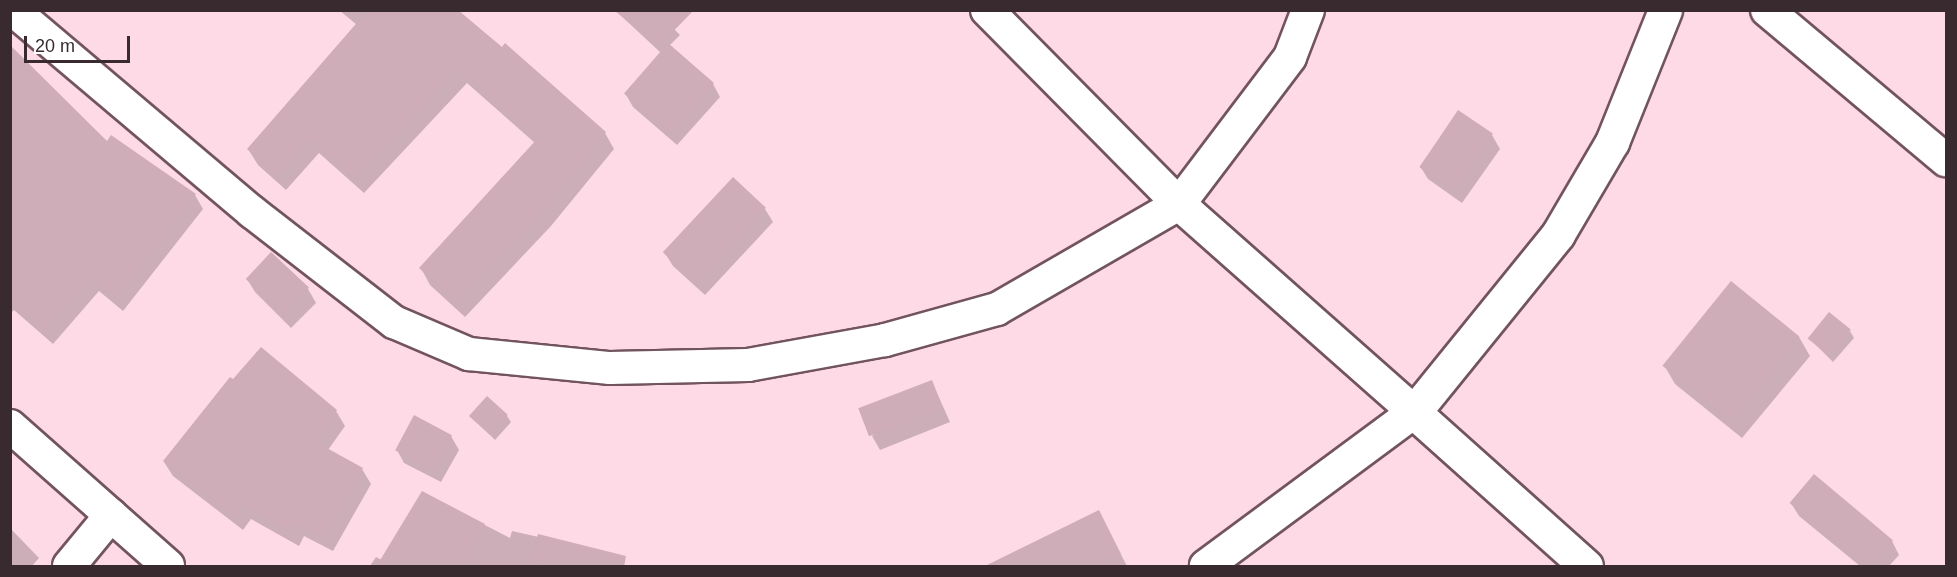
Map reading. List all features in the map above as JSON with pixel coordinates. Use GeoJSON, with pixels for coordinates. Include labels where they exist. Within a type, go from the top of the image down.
{"type":"FeatureCollection","features":[{"type":"Feature","properties":{"kind":"street"},"geometry":{"type":"LineString","coordinates":[[13,10],[252,212],[394,322],[469,354],[610,368],[748,365],[885,340],[997,309],[1179,204],[1290,57],[1308,10]]}},
{"type":"Feature","properties":{"kind":"street"},"geometry":{"type":"LineString","coordinates":[[987,10],[1179,204],[1586,567]]}},
{"type":"Feature","properties":{"kind":"street"},"geometry":{"type":"LineString","coordinates":[[1206,567],[1414,412],[1558,234],[1612,142],[1665,10]]}},
{"type":"Feature","properties":{"kind":"street"},"geometry":{"type":"LineString","coordinates":[[1767,10],[1947,160]]}},
{"type":"Feature","properties":{"kind":"street"},"geometry":{"type":"LineString","coordinates":[[10,426],[168,567]]}},
{"type":"Feature","properties":{"kind":"street"},"geometry":{"type":"LineString","coordinates":[[69,567],[111,515]]}},
{"type":"Feature","properties":{"kind":"building"},"geometry":{"type":"Polygon","coordinates":[[[368,10],[458,10],[502,47],[505,43],[606,132],[542,210],[455,302],[419,268],[537,139],[457,68],[354,178],[309,138],[277,175],[247,149],[368,10]]]}},
{"type":"Feature","properties":{"kind":"building"},"geometry":{"type":"Polygon","coordinates":[[[614,10],[694,10],[658,47],[614,10]]]}},
{"type":"Feature","properties":{"kind":"building"},"geometry":{"type":"Polygon","coordinates":[[[668,43],[714,83],[670,134],[624,94],[668,43]]]}},
{"type":"Feature","properties":{"kind":"building"},"geometry":{"type":"Polygon","coordinates":[[[10,45],[107,141],[111,135],[196,194],[115,298],[90,277],[44,330],[10,302],[10,45]]]}},
{"type":"Feature","properties":{"kind":"building"},"geometry":{"type":"Polygon","coordinates":[[[1458,110],[1493,133],[1454,191],[1419,167],[1458,110]]]}},
{"type":"Feature","properties":{"kind":"building"},"geometry":{"type":"Polygon","coordinates":[[[733,177],[766,208],[696,283],[663,252],[733,177]]]}},
{"type":"Feature","properties":{"kind":"building"},"geometry":{"type":"Polygon","coordinates":[[[271,252],[309,287],[284,315],[246,279],[271,252]]]}},
{"type":"Feature","properties":{"kind":"building"},"geometry":{"type":"Polygon","coordinates":[[[1731,281],[1799,336],[1731,421],[1662,366],[1731,281]]]}},
{"type":"Feature","properties":{"kind":"building"},"geometry":{"type":"Polygon","coordinates":[[[1829,312],[1851,330],[1829,356],[1808,338],[1829,312]]]}},
{"type":"Feature","properties":{"kind":"building"},"geometry":{"type":"Polygon","coordinates":[[[261,347],[337,410],[316,442],[363,468],[325,538],[296,522],[290,532],[242,505],[234,516],[163,461],[230,377],[233,379],[261,347]]]}},
{"type":"Feature","properties":{"kind":"building"},"geometry":{"type":"Polygon","coordinates":[[[932,380],[943,408],[869,436],[858,408],[932,380]]]}},
{"type":"Feature","properties":{"kind":"building"},"geometry":{"type":"Polygon","coordinates":[[[487,396],[508,415],[490,435],[469,416],[487,396]]]}},
{"type":"Feature","properties":{"kind":"building"},"geometry":{"type":"Polygon","coordinates":[[[414,415],[452,435],[433,471],[395,450],[414,415]]]}},
{"type":"Feature","properties":{"kind":"building"},"geometry":{"type":"Polygon","coordinates":[[[1814,474],[1893,540],[1871,566],[1865,566],[1790,503],[1814,474]]]}},
{"type":"Feature","properties":{"kind":"building"},"geometry":{"type":"Polygon","coordinates":[[[422,491],[485,524],[463,567],[376,567],[422,491]]]}},
{"type":"Feature","properties":{"kind":"building"},"geometry":{"type":"Polygon","coordinates":[[[1099,510],[1121,554],[1094,567],[983,567],[1099,510]]]}},
{"type":"Feature","properties":{"kind":"building"},"geometry":{"type":"Polygon","coordinates":[[[538,534],[626,556],[624,567],[546,567],[530,562],[538,534]]]}}]}
